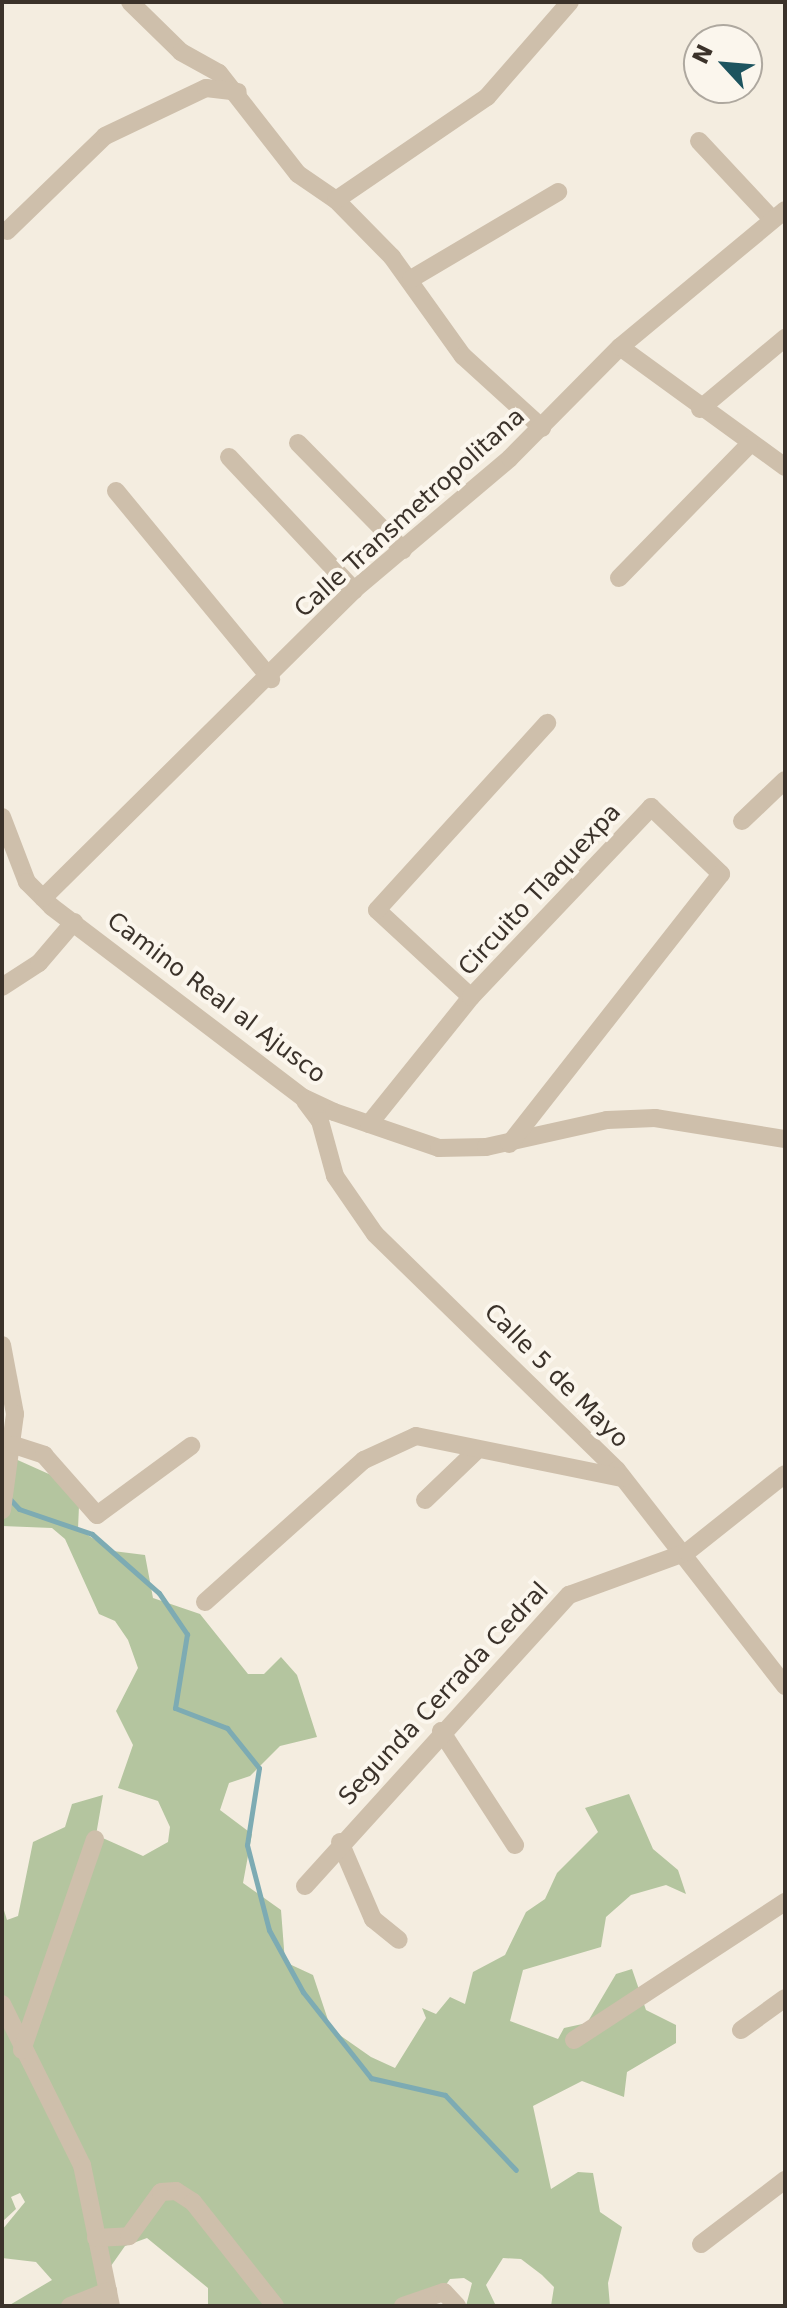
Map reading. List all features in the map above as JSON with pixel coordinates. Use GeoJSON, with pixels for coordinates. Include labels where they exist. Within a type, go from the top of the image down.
{"type":"FeatureCollection","features":[{"type":"Feature","properties":{"kind":"street"},"geometry":{"type":"LineString","coordinates":[[130,2],[158,34],[238,92],[298,174],[336,200],[411,279],[463,356],[542,428]]}},
{"type":"Feature","properties":{"kind":"street"},"geometry":{"type":"LineString","coordinates":[[336,200],[487,97],[570,2]]}},
{"type":"Feature","properties":{"kind":"street"},"geometry":{"type":"LineString","coordinates":[[7,231],[105,136],[206,88],[238,92]]}},
{"type":"Feature","properties":{"kind":"street"},"geometry":{"type":"LineString","coordinates":[[699,141],[779,215]]}},
{"type":"Feature","properties":{"kind":"street"},"geometry":{"type":"LineString","coordinates":[[411,279],[558,192]]}},
{"type":"Feature","properties":{"kind":"street","name":"Calle Transmetropolitana"},"geometry":{"type":"LineString","coordinates":[[43,898],[271,679],[354,590],[542,428],[620,347],[779,215]]}},
{"type":"Feature","properties":{"kind":"street"},"geometry":{"type":"LineString","coordinates":[[700,409],[785,338]]}},
{"type":"Feature","properties":{"kind":"street"},"geometry":{"type":"LineString","coordinates":[[620,347],[749,445],[785,467]]}},
{"type":"Feature","properties":{"kind":"street"},"geometry":{"type":"LineString","coordinates":[[298,443],[403,550]]}},
{"type":"Feature","properties":{"kind":"street"},"geometry":{"type":"LineString","coordinates":[[619,578],[749,445]]}},
{"type":"Feature","properties":{"kind":"street"},"geometry":{"type":"LineString","coordinates":[[229,457],[354,590]]}},
{"type":"Feature","properties":{"kind":"street"},"geometry":{"type":"LineString","coordinates":[[116,491],[271,679]]}},
{"type":"Feature","properties":{"kind":"street"},"geometry":{"type":"LineString","coordinates":[[471,997],[377,910],[547,723]]}},
{"type":"Feature","properties":{"kind":"street"},"geometry":{"type":"LineString","coordinates":[[742,821],[785,780]]}},
{"type":"Feature","properties":{"kind":"street","name":"Circuito Tlaquexpa"},"geometry":{"type":"LineString","coordinates":[[369,1124],[471,997],[651,807],[721,874],[509,1144]]}},
{"type":"Feature","properties":{"kind":"street","name":"Camino Real al Ajusco"},"geometry":{"type":"LineString","coordinates":[[2,817],[27,882],[43,898],[304,1098],[439,1148],[509,1144],[607,1120],[655,1118],[785,1139]]}},
{"type":"Feature","properties":{"kind":"street"},"geometry":{"type":"LineString","coordinates":[[2,987],[39,963],[74,922]]}},
{"type":"Feature","properties":{"kind":"street","name":"Calle 5 de Mayo"},"geometry":{"type":"LineString","coordinates":[[304,1098],[320,1121],[335,1176],[375,1234],[623,1478],[687,1552],[785,1686]]}},
{"type":"Feature","properties":{"kind":"street"},"geometry":{"type":"LineString","coordinates":[[2,1345],[14,1445],[2,1510]]}},
{"type":"Feature","properties":{"kind":"street"},"geometry":{"type":"LineString","coordinates":[[205,1602],[364,1460],[416,1436],[475,1452],[623,1478]]}},
{"type":"Feature","properties":{"kind":"street"},"geometry":{"type":"LineString","coordinates":[[14,1445],[44,1455],[97,1515],[191,1446]]}},
{"type":"Feature","properties":{"kind":"street"},"geometry":{"type":"LineString","coordinates":[[425,1500],[475,1452]]}},
{"type":"Feature","properties":{"kind":"street","name":"Segunda Cerrada Cedral"},"geometry":{"type":"LineString","coordinates":[[305,1886],[340,1842],[569,1595],[687,1552],[785,1474]]}},
{"type":"Feature","properties":{"kind":"street"},"geometry":{"type":"LineString","coordinates":[[441,1731],[515,1845]]}},
{"type":"Feature","properties":{"kind":"street"},"geometry":{"type":"LineString","coordinates":[[22,2050],[95,1839]]}},
{"type":"Feature","properties":{"kind":"street"},"geometry":{"type":"LineString","coordinates":[[340,1842],[373,1919],[399,1940]]}},
{"type":"Feature","properties":{"kind":"street"},"geometry":{"type":"LineString","coordinates":[[574,2040],[785,1902]]}},
{"type":"Feature","properties":{"kind":"street"},"geometry":{"type":"LineString","coordinates":[[741,2030],[785,1998]]}},
{"type":"Feature","properties":{"kind":"street"},"geometry":{"type":"LineString","coordinates":[[2,2004],[22,2050],[82,2165],[109,2298],[70,2306]]}},
{"type":"Feature","properties":{"kind":"street"},"geometry":{"type":"LineString","coordinates":[[701,2244],[785,2180]]}},
{"type":"Feature","properties":{"kind":"street"},"geometry":{"type":"LineString","coordinates":[[96,2238],[129,2236],[161,2192],[176,2191],[193,2202],[275,2306]]}},
{"type":"Feature","properties":{"kind":"street"},"geometry":{"type":"LineString","coordinates":[[403,2306],[444,2292],[457,2306]]}},
{"type":"Feature","properties":{"kind":"green space"},"geometry":{"type":"Polygon","coordinates":[[[2,1453],[60,1479],[79,1506],[78,1529],[113,1551],[145,1555],[153,1598],[200,1614],[248,1674],[264,1674],[281,1657],[297,1675],[317,1737],[280,1746],[250,1776],[229,1783],[220,1810],[252,1834],[243,1883],[281,1910],[285,1962],[313,1975],[331,2029],[371,2057],[395,2068],[426,2018],[422,2008],[436,2014],[450,1997],[465,2004],[473,1972],[505,1955],[526,1912],[545,1899],[557,1873],[598,1832],[585,1808],[629,1794],[653,1849],[678,1870],[686,1894],[666,1885],[631,1895],[606,1917],[601,1947],[523,1970],[510,2021],[558,2039],[564,2028],[587,2023],[616,1974],[632,1969],[646,2010],[676,2025],[676,2043],[627,2072],[624,2097],[582,2081],[533,2106],[551,2189],[578,2172],[593,2173],[600,2212],[622,2227],[608,2283],[610,2306],[551,2306],[554,2287],[542,2275],[521,2259],[503,2258],[486,2285],[495,2304],[484,2306],[466,2306],[472,2283],[464,2278],[450,2279],[431,2306],[208,2306],[208,2288],[147,2238],[125,2246],[106,2273],[112,2306],[8,2306],[52,2280],[36,2262],[2,2258],[2,2230],[25,2202],[20,2193],[11,2197],[16,2209],[2,2222],[2,1904],[7,1920],[18,1916],[33,1842],[65,1827],[72,1804],[103,1795],[96,1835],[143,1856],[168,1842],[170,1827],[158,1801],[118,1788],[133,1745],[116,1711],[138,1668],[128,1640],[115,1621],[99,1614],[65,1539],[52,1528],[2,1526],[2,1453]]]}},
{"type":"Feature","properties":{"kind":"waterway"},"geometry":{"type":"LineString","coordinates":[[8,1497],[19,1509],[92,1534],[159,1593],[187,1634],[175,1708],[227,1728],[259,1768],[247,1845],[269,1930],[303,1992],[371,2078],[445,2095],[516,2170]]}}]}
